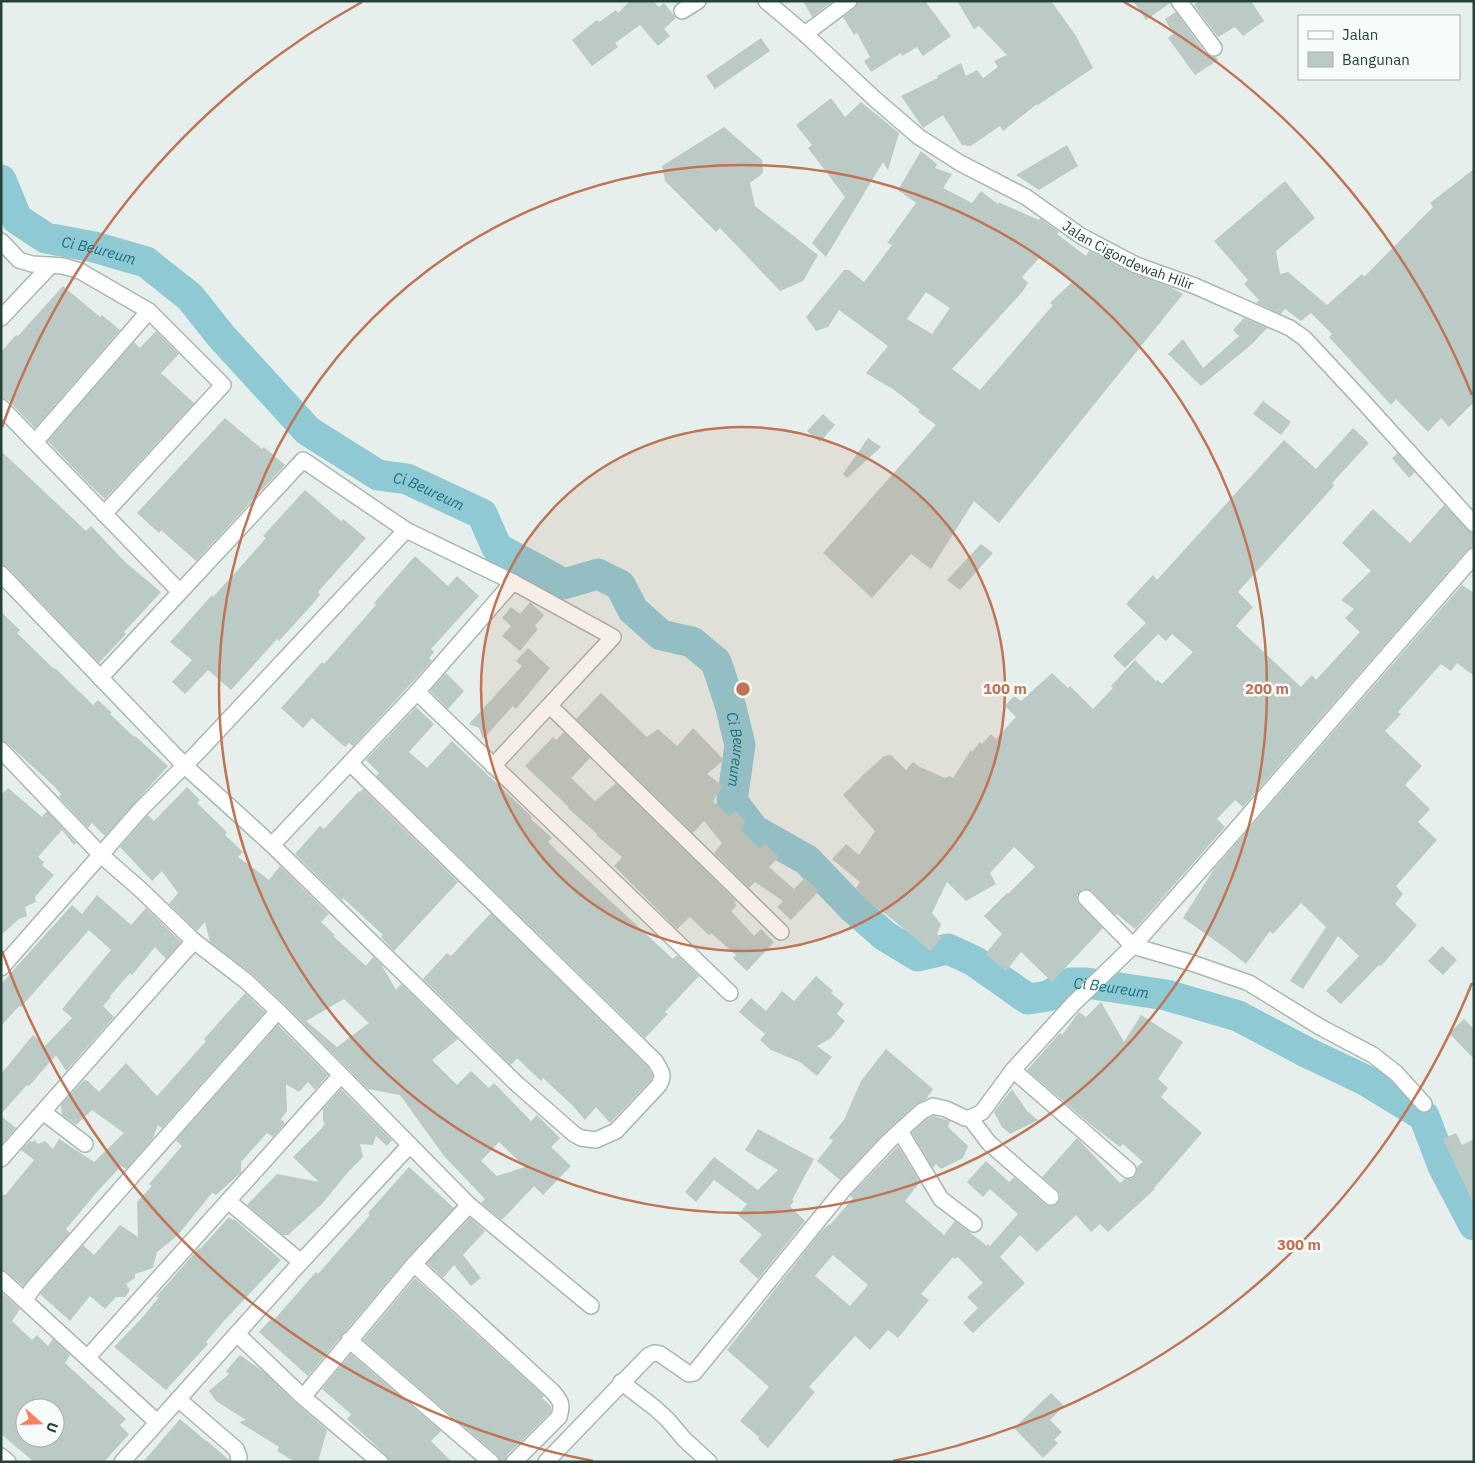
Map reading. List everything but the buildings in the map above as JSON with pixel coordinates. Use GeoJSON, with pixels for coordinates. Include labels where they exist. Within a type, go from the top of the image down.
{"type":"FeatureCollection","features":[{"type":"Feature","properties":{"kind":"street"},"geometry":{"type":"LineString","coordinates":[[682,11],[698,1]]}},
{"type":"Feature","properties":{"kind":"street","name":"Jalan Cigondewah Hilir"},"geometry":{"type":"LineString","coordinates":[[766,1],[919,137],[960,163],[1026,198],[1081,236],[1136,265],[1195,286],[1290,328],[1304,338],[1474,524]]}},
{"type":"Feature","properties":{"kind":"street"},"geometry":{"type":"LineString","coordinates":[[805,34],[849,1]]}},
{"type":"Feature","properties":{"kind":"street"},"geometry":{"type":"LineString","coordinates":[[1178,1],[1214,48]]}},
{"type":"Feature","properties":{"kind":"street"},"geometry":{"type":"LineString","coordinates":[[1,242],[19,260],[32,264],[51,265],[80,271],[149,311],[223,385],[104,514]]}},
{"type":"Feature","properties":{"kind":"street"},"geometry":{"type":"LineString","coordinates":[[1,318],[51,265]]}},
{"type":"Feature","properties":{"kind":"street"},"geometry":{"type":"LineString","coordinates":[[35,442],[149,311]]}},
{"type":"Feature","properties":{"kind":"street"},"geometry":{"type":"LineString","coordinates":[[1,407],[180,592]]}},
{"type":"Feature","properties":{"kind":"street"},"geometry":{"type":"LineString","coordinates":[[100,678],[303,460],[406,530],[513,582],[613,637],[493,766]]}},
{"type":"Feature","properties":{"kind":"street"},"geometry":{"type":"LineString","coordinates":[[1,968],[141,810],[185,766],[406,530]]}},
{"type":"Feature","properties":{"kind":"street"},"geometry":{"type":"LineString","coordinates":[[546,1462],[648,1356],[654,1353],[660,1354],[689,1374],[694,1373],[843,1190],[888,1142],[922,1111],[933,1106],[946,1109],[960,1117],[970,1118],[982,1112],[1013,1070],[1073,1004],[1133,946],[1474,556]]}},
{"type":"Feature","properties":{"kind":"street"},"geometry":{"type":"LineString","coordinates":[[1,574],[185,766],[272,845],[517,1084],[581,1138],[596,1140],[616,1131],[653,1092],[663,1078],[663,1073],[655,1062],[350,763]]}},
{"type":"Feature","properties":{"kind":"street"},"geometry":{"type":"LineString","coordinates":[[272,845],[417,692],[513,582]]}},
{"type":"Feature","properties":{"kind":"street"},"geometry":{"type":"LineString","coordinates":[[417,692],[730,993]]}},
{"type":"Feature","properties":{"kind":"street"},"geometry":{"type":"LineString","coordinates":[[550,706],[781,932]]}},
{"type":"Feature","properties":{"kind":"street"},"geometry":{"type":"LineString","coordinates":[[2,753],[101,855],[194,940],[246,981],[278,1011],[469,1205],[591,1306]]}},
{"type":"Feature","properties":{"kind":"street"},"geometry":{"type":"LineString","coordinates":[[1086,898],[1133,946],[1249,983],[1320,1027],[1373,1055],[1396,1073],[1424,1104]]}},
{"type":"Feature","properties":{"kind":"street"},"geometry":{"type":"LineString","coordinates":[[1,1159],[194,940]]}},
{"type":"Feature","properties":{"kind":"street"},"geometry":{"type":"LineString","coordinates":[[25,1300],[33,1288],[278,1011]]}},
{"type":"Feature","properties":{"kind":"street"},"geometry":{"type":"LineString","coordinates":[[1013,1070],[1128,1170]]}},
{"type":"Feature","properties":{"kind":"street"},"geometry":{"type":"LineString","coordinates":[[88,1357],[341,1076]]}},
{"type":"Feature","properties":{"kind":"street"},"geometry":{"type":"LineString","coordinates":[[44,1112],[85,1144]]}},
{"type":"Feature","properties":{"kind":"street"},"geometry":{"type":"LineString","coordinates":[[970,1118],[989,1143],[1051,1197]]}},
{"type":"Feature","properties":{"kind":"street"},"geometry":{"type":"LineString","coordinates":[[900,1131],[941,1199],[974,1224]]}},
{"type":"Feature","properties":{"kind":"street"},"geometry":{"type":"LineString","coordinates":[[122,1462],[301,1262],[410,1145]]}},
{"type":"Feature","properties":{"kind":"street"},"geometry":{"type":"LineString","coordinates":[[228,1201],[301,1262]]}},
{"type":"Feature","properties":{"kind":"street"},"geometry":{"type":"LineString","coordinates":[[303,1397],[414,1264],[469,1205]]}},
{"type":"Feature","properties":{"kind":"street"},"geometry":{"type":"LineString","coordinates":[[414,1264],[561,1400],[559,1417],[514,1462]]}},
{"type":"Feature","properties":{"kind":"street"},"geometry":{"type":"LineString","coordinates":[[1,1279],[157,1422]]}},
{"type":"Feature","properties":{"kind":"street"},"geometry":{"type":"LineString","coordinates":[[237,1334],[303,1397],[380,1462]]}},
{"type":"Feature","properties":{"kind":"street"},"geometry":{"type":"LineString","coordinates":[[349,1340],[491,1462]]}},
{"type":"Feature","properties":{"kind":"street"},"geometry":{"type":"LineString","coordinates":[[621,1382],[655,1408],[684,1439],[710,1462]]}},
{"type":"Feature","properties":{"kind":"street"},"geometry":{"type":"LineString","coordinates":[[178,1399],[236,1449],[239,1457],[238,1462]]}},
{"type":"Feature","properties":{"kind":"street"},"geometry":{"type":"LineString","coordinates":[[1,1456],[8,1462]]}},
{"type":"Feature","properties":{"kind":"waterway","name":"Ci Beureum"},"geometry":{"type":"LineString","coordinates":[[1,180],[17,219],[46,238],[94,247],[146,262],[190,297],[221,336],[308,431],[378,475],[407,479],[482,514],[497,548],[564,584],[598,574],[620,585],[633,610],[661,635],[692,642],[716,662],[730,704],[740,745],[732,801],[754,830],[807,860],[852,907],[885,936],[918,956],[948,949],[974,961],[1028,999],[1048,996],[1071,983],[1086,983],[1166,995],[1238,1016],[1308,1053],[1365,1080],[1424,1116],[1443,1166],[1474,1225]]}}]}
